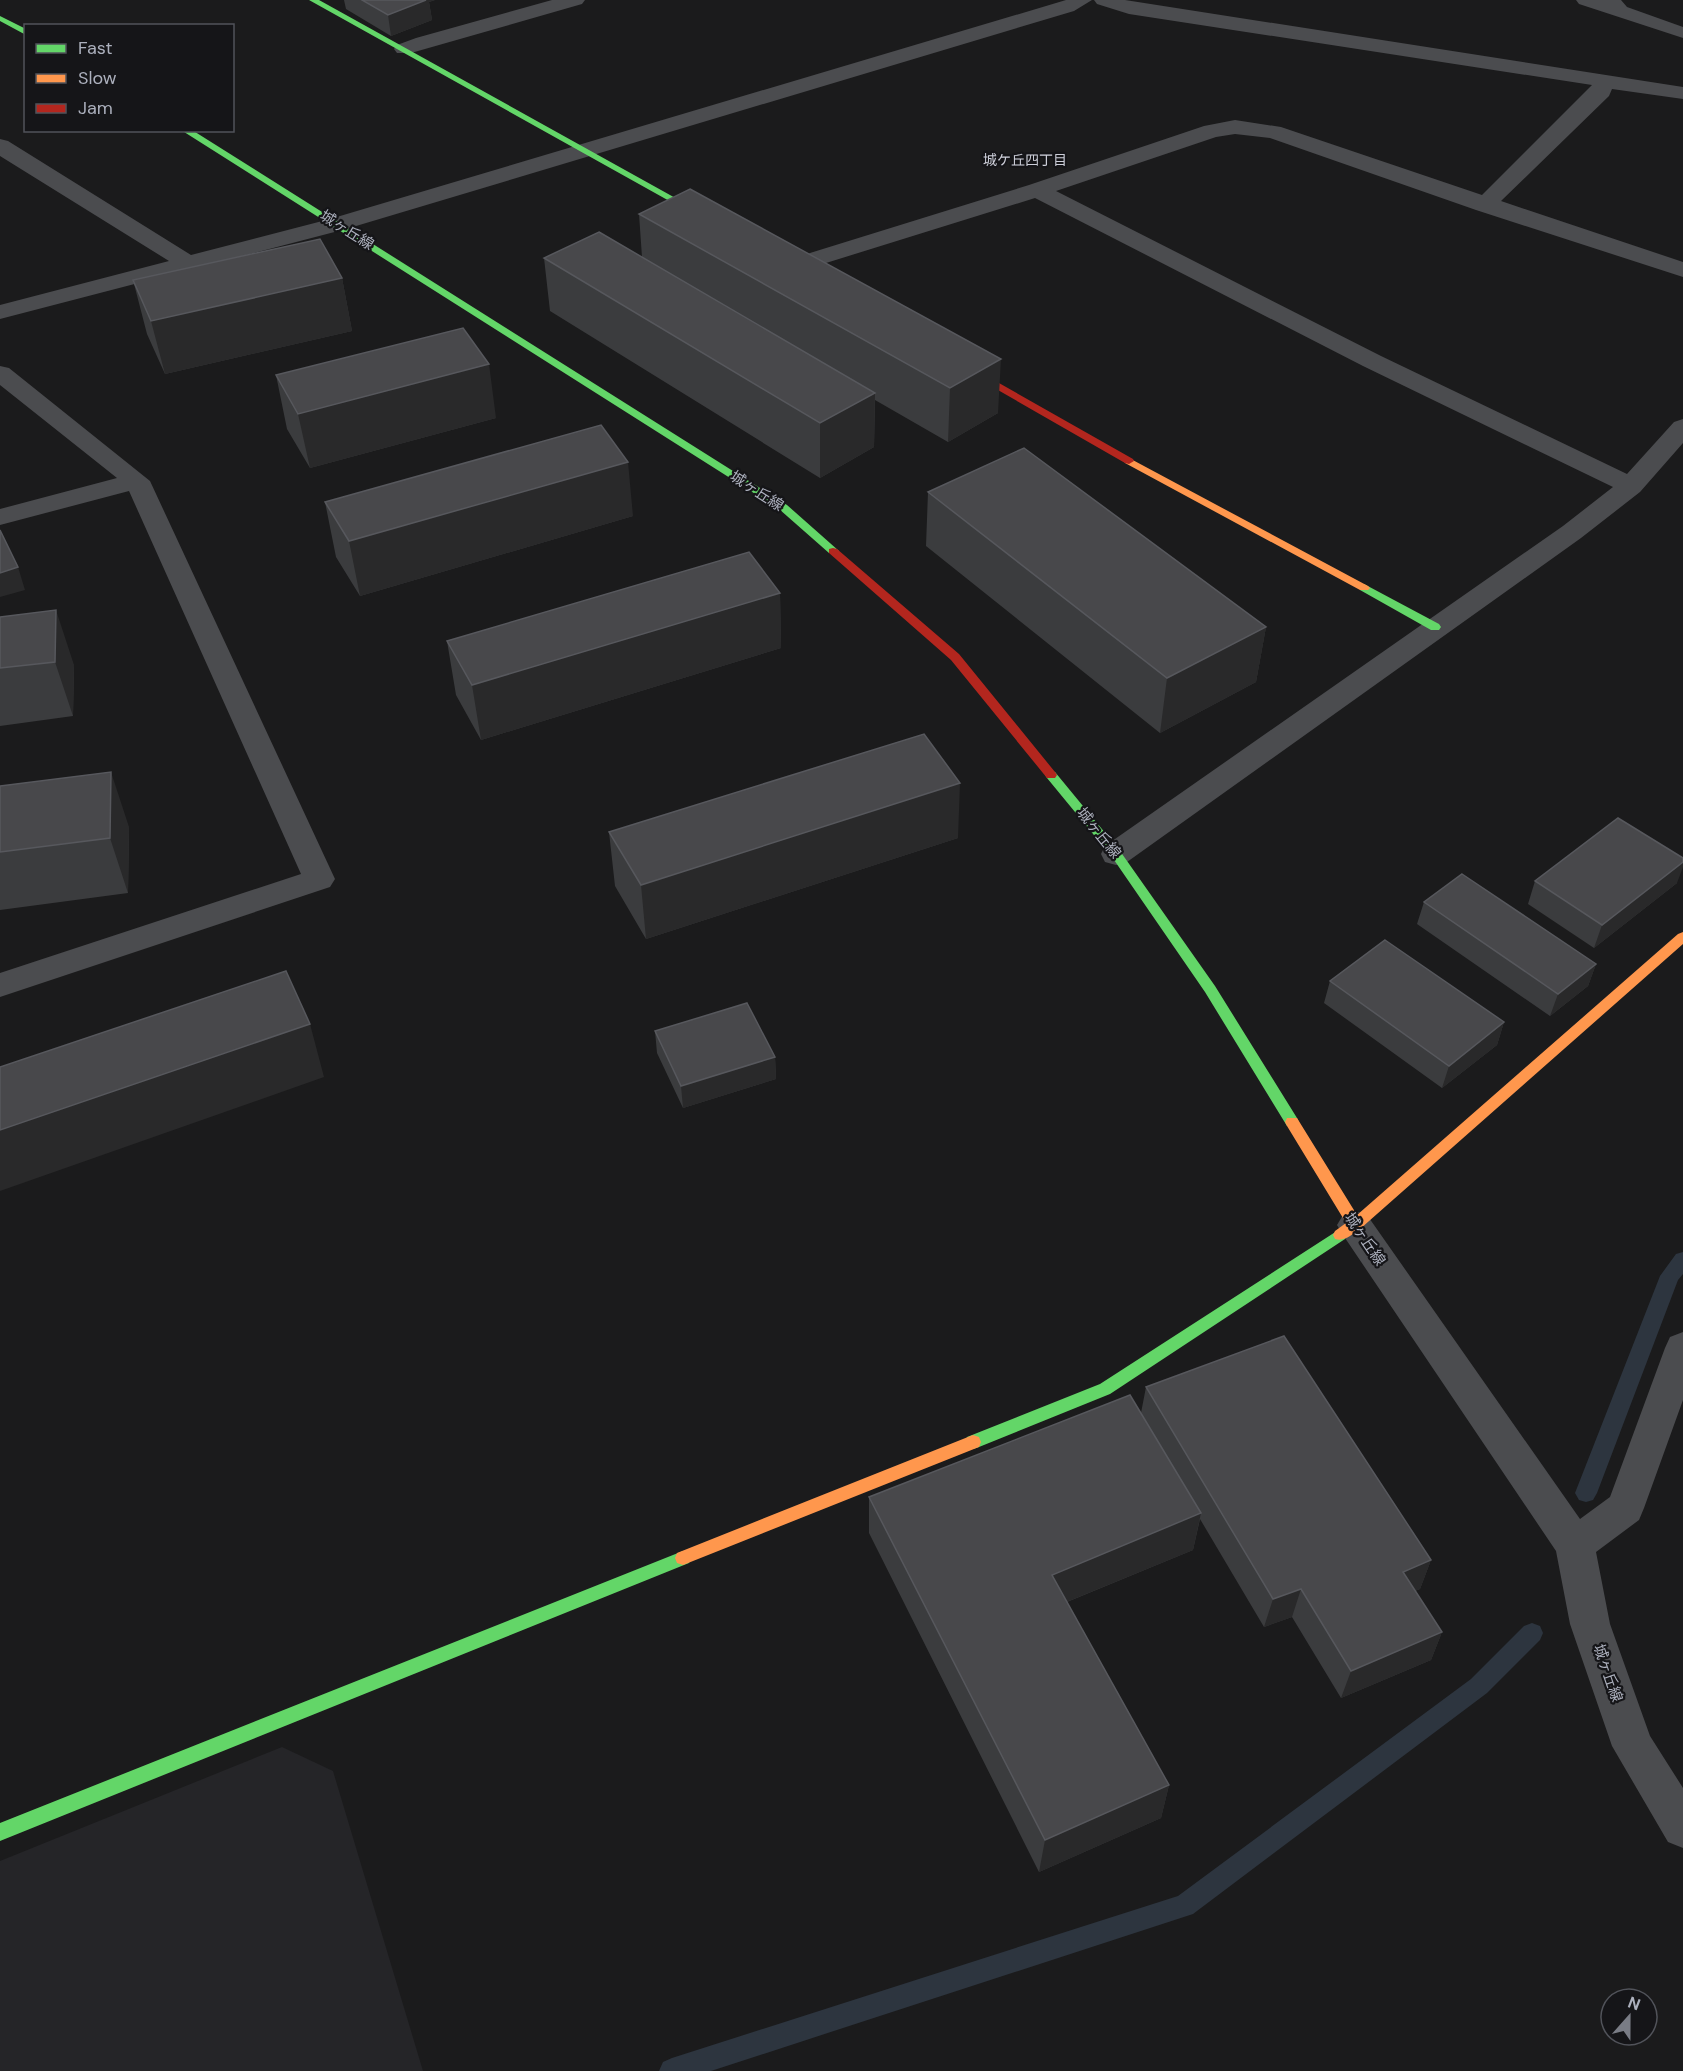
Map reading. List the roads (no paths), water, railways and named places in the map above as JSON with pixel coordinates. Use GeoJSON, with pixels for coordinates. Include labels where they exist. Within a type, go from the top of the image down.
{"type":"FeatureCollection","features":[{"type":"Feature","properties":{"kind":"street"},"geometry":{"type":"LineString","coordinates":[[313,0],[587,150],[727,230]]}},
{"type":"Feature","properties":{"kind":"street"},"geometry":{"type":"LineString","coordinates":[[404,49],[575,0]]}},
{"type":"Feature","properties":{"kind":"street"},"geometry":{"type":"LineString","coordinates":[[0,312],[338,224],[1067,7],[1082,0]]}},
{"type":"Feature","properties":{"kind":"street"},"geometry":{"type":"LineString","coordinates":[[1104,0],[1129,8],[1683,93]]}},
{"type":"Feature","properties":{"kind":"street"},"geometry":{"type":"LineString","coordinates":[[0,18],[24,32]]}},
{"type":"Feature","properties":{"kind":"street"},"geometry":{"type":"LineString","coordinates":[[1484,205],[1601,91],[1604,81]]}},
{"type":"Feature","properties":{"kind":"street"},"geometry":{"type":"LineString","coordinates":[[797,270],[818,258],[1037,190],[1212,131],[1235,127],[1273,132],[1484,205],[1683,270]]}},
{"type":"Feature","properties":{"kind":"street","name":"城ヶ丘線"},"geometry":{"type":"LineString","coordinates":[[188,132],[338,224],[783,507],[955,657],[1116,854],[1210,988],[1355,1225],[1575,1545],[1590,1624],[1633,1746],[1683,1827]]}},
{"type":"Feature","properties":{"kind":"street"},"geometry":{"type":"LineString","coordinates":[[0,146],[188,263]]}},
{"type":"Feature","properties":{"kind":"street"},"geometry":{"type":"LineString","coordinates":[[1037,190],[1372,361],[1631,486]]}},
{"type":"Feature","properties":{"kind":"street"},"geometry":{"type":"LineString","coordinates":[[951,359],[1114,453],[1435,627]]}},
{"type":"Feature","properties":{"kind":"street"},"geometry":{"type":"LineString","coordinates":[[0,373],[137,481],[319,879],[0,986]]}},
{"type":"Feature","properties":{"kind":"street"},"geometry":{"type":"LineString","coordinates":[[1116,854],[1572,532],[1631,486],[1683,427]]}},
{"type":"Feature","properties":{"kind":"street"},"geometry":{"type":"LineString","coordinates":[[0,517],[137,481]]}},
{"type":"Feature","properties":{"kind":"street"},"geometry":{"type":"LineString","coordinates":[[0,1832],[1105,1389],[1355,1225],[1683,937]]}},
{"type":"Feature","properties":{"kind":"street"},"geometry":{"type":"LineString","coordinates":[[1575,1545],[1625,1508],[1683,1348]]}},
{"type":"Feature","properties":{"kind":"lane"},"geometry":{"type":"LineString","coordinates":[[1585,0],[1616,5],[1683,33]]}},
{"type":"Feature","properties":{"kind":"waterway"},"geometry":{"type":"LineString","coordinates":[[1586,1493],[1670,1276],[1683,1260]]}},
{"type":"Feature","properties":{"kind":"waterway"},"geometry":{"type":"LineString","coordinates":[[672,2071],[1185,1906],[1479,1686],[1532,1633]]}},
{"type":"Feature","properties":{"kind":"district","name":"城ケ丘四丁目"},"geometry":{"type":"Point","coordinates":[1025,160]}}]}
